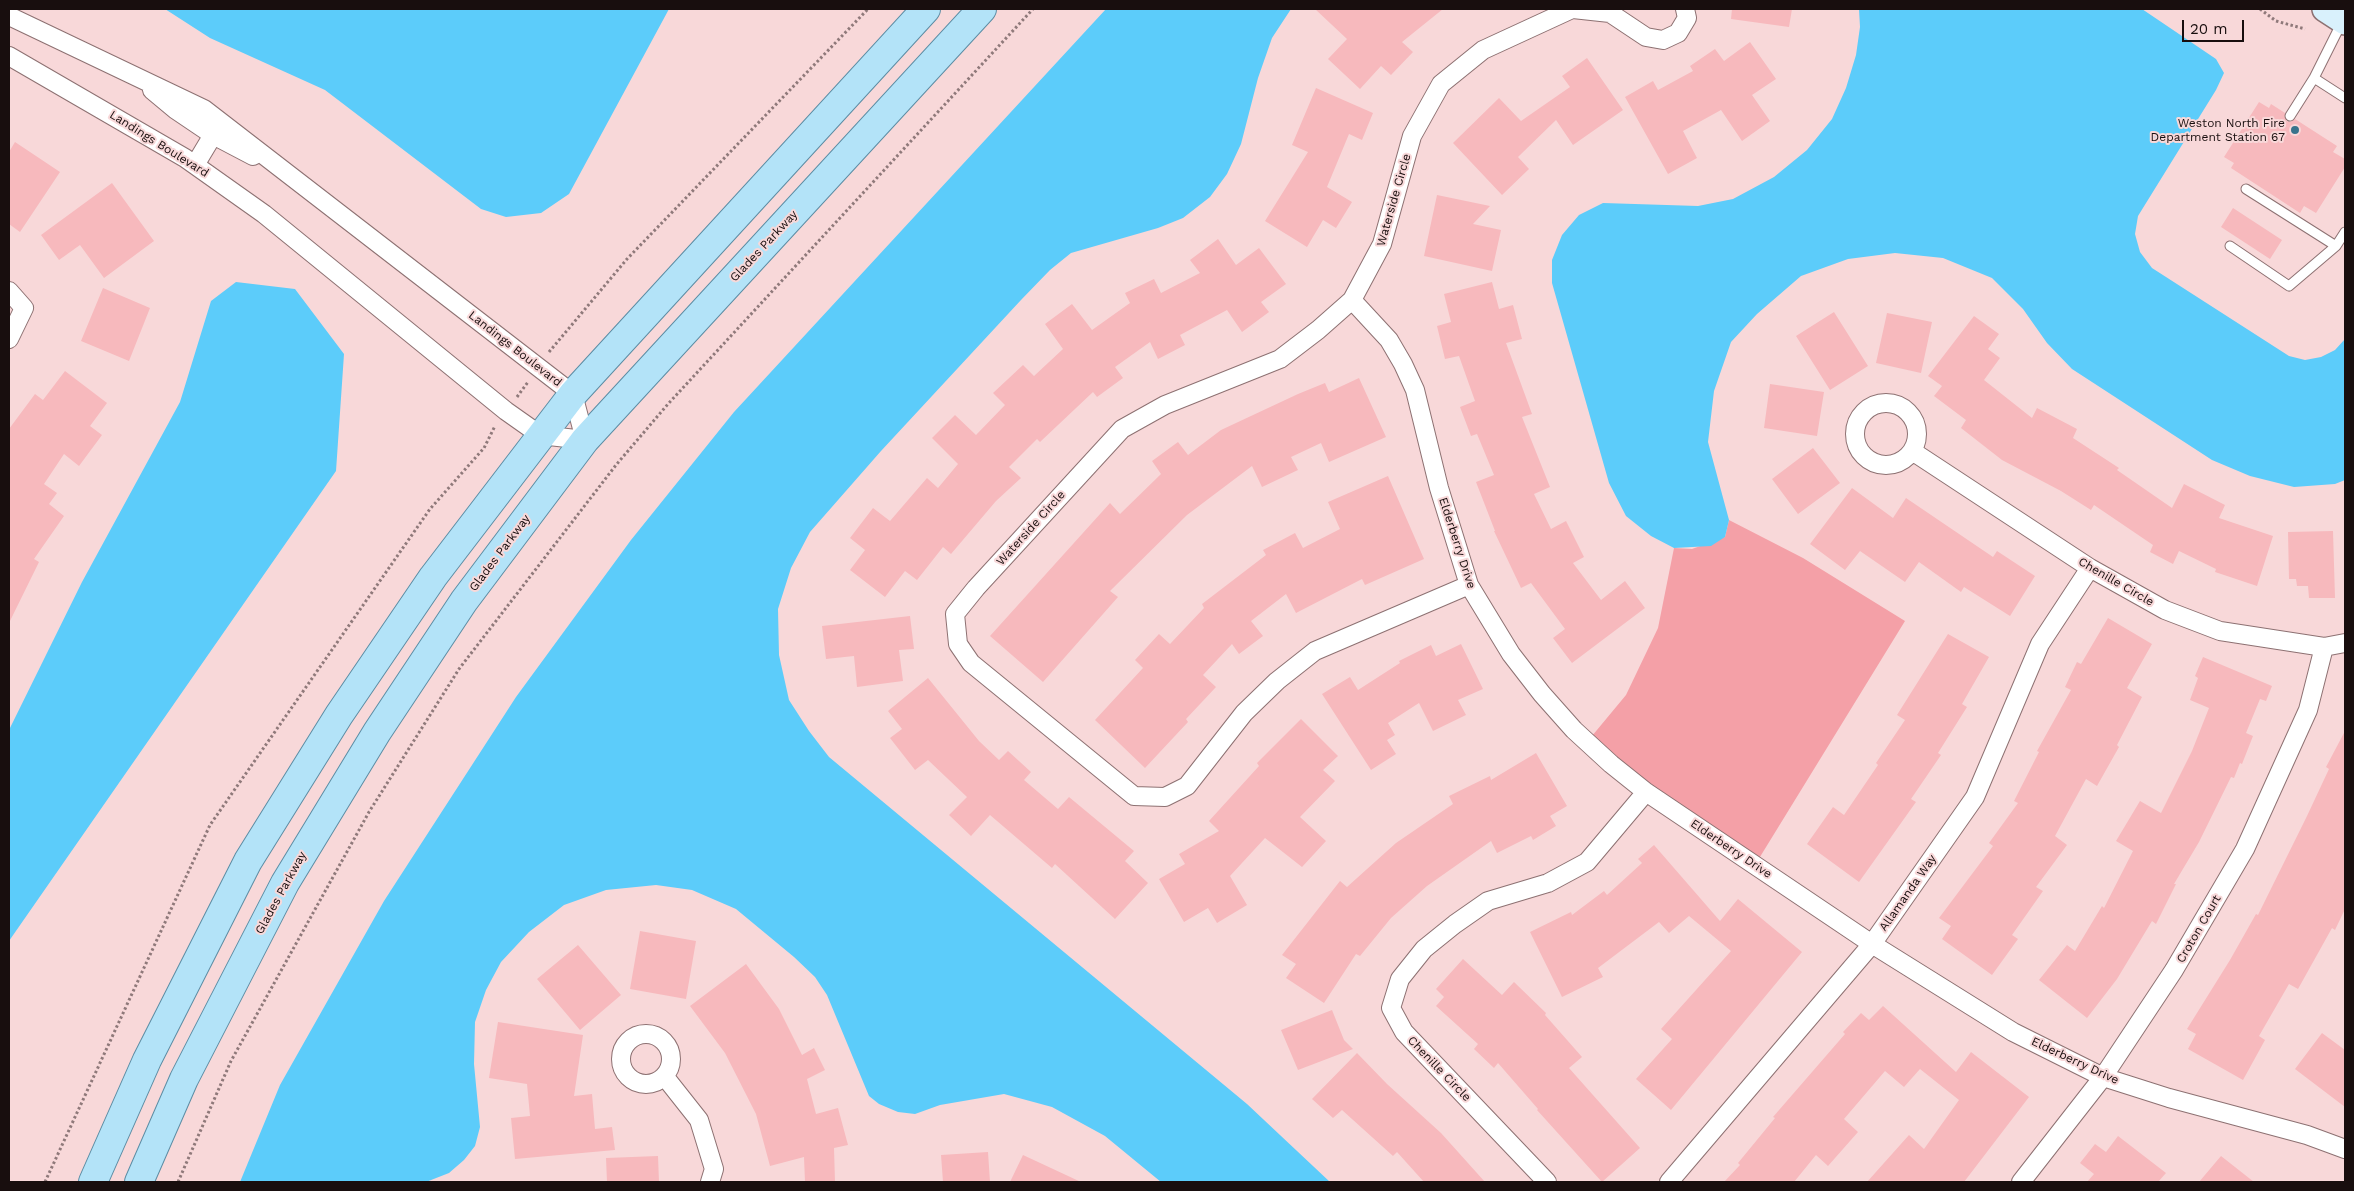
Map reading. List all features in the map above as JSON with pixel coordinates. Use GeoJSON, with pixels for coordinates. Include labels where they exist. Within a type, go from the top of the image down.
{"type":"FeatureCollection","features":[{"type":"Feature","properties":{"kind":"main road"},"geometry":{"type":"LineString","coordinates":[[93,1182],[147,1060],[248,860],[339,715],[433,577],[573,394],[926,9]]}},
{"type":"Feature","properties":{"kind":"main road","name":"Glades Parkway"},"geometry":{"type":"LineString","coordinates":[[139,1182],[184,1079],[285,883],[377,732],[464,602],[585,440],[982,9]]}},
{"type":"Feature","properties":{"kind":"street","name":"Waterside Circle"},"geometry":{"type":"LineString","coordinates":[[1469,586],[1315,651],[1277,681],[1244,713],[1187,786],[1165,797],[1134,796],[971,663],[958,644],[955,614],[976,588],[1122,429],[1165,405],[1280,359],[1318,330],[1352,300],[1382,244],[1412,136],[1441,84],[1483,50],[1573,9],[1610,13],[1646,37],[1663,40],[1678,33],[1687,18],[1685,9]]}},
{"type":"Feature","properties":{"kind":"street","name":"Landings Boulevard"},"geometry":{"type":"LineString","coordinates":[[9,16],[204,109],[296,178],[573,394],[585,440]]}},
{"type":"Feature","properties":{"kind":"street","name":"Landings Boulevard"},"geometry":{"type":"LineString","coordinates":[[9,56],[195,165],[264,214],[506,411],[540,436]]}},
{"type":"Feature","properties":{"kind":"street"},"geometry":{"type":"LineString","coordinates":[[133,74],[176,110],[213,136],[296,178]]}},
{"type":"Feature","properties":{"kind":"street"},"geometry":{"type":"LineString","coordinates":[[195,165],[213,136]]}},
{"type":"Feature","properties":{"kind":"street"},"geometry":{"type":"LineString","coordinates":[[9,291],[24,308],[9,339]]}},
{"type":"Feature","properties":{"kind":"street","name":"Elderberry Drive"},"geometry":{"type":"LineString","coordinates":[[1352,300],[1389,340],[1415,390],[1439,488],[1469,586],[1511,654],[1542,694],[1574,730],[1610,764],[1646,792],[1872,944],[2013,1032],[2103,1077],[2169,1098],[2307,1136],[2345,1149]]}},
{"type":"Feature","properties":{"kind":"street"},"geometry":{"type":"LineString","coordinates":[[540,436],[585,440]]}},
{"type":"Feature","properties":{"kind":"street","name":"Chenille Circle"},"geometry":{"type":"LineString","coordinates":[[1912,452],[2090,568],[2165,610],[2220,631],[2324,647],[2345,643]]}},
{"type":"Feature","properties":{"kind":"street","name":"Allamanda Way"},"geometry":{"type":"LineString","coordinates":[[1669,1182],[1872,944],[1975,797],[2040,644],[2090,568]]}},
{"type":"Feature","properties":{"kind":"street","name":"Croton Court"},"geometry":{"type":"LineString","coordinates":[[2021,1182],[2103,1077],[2174,970],[2245,849],[2308,710],[2324,647]]}},
{"type":"Feature","properties":{"kind":"street","name":"Chenille Circle"},"geometry":{"type":"LineString","coordinates":[[1547,1182],[1404,1032],[1391,1008],[1400,980],[1430,944],[1488,901],[1548,883],[1587,862],[1646,792]]}},
{"type":"Feature","properties":{"kind":"street"},"geometry":{"type":"LineString","coordinates":[[665,1076],[699,1120],[714,1169],[710,1182]]}},
{"type":"Feature","properties":{"kind":"lane"},"geometry":{"type":"LineString","coordinates":[[2290,116],[2314,78],[2339,17]]}},
{"type":"Feature","properties":{"kind":"lane"},"geometry":{"type":"LineString","coordinates":[[2314,78],[2345,98]]}},
{"type":"Feature","properties":{"kind":"lane"},"geometry":{"type":"LineString","coordinates":[[2246,189],[2336,246]]}},
{"type":"Feature","properties":{"kind":"lane"},"geometry":{"type":"LineString","coordinates":[[2230,246],[2289,286],[2336,246],[2345,232]]}},
{"type":"Feature","properties":{"kind":"path"},"geometry":{"type":"LineString","coordinates":[[178,1182],[231,1061],[369,812],[459,669],[616,465],[668,404],[1033,9]]}},
{"type":"Feature","properties":{"kind":"path"},"geometry":{"type":"LineString","coordinates":[[2260,9],[2276,21],[2305,29]]}},
{"type":"Feature","properties":{"kind":"shaded area"},"geometry":{"type":"Polygon","coordinates":[[[1729,520],[1803,558],[1905,621],[1755,865],[1587,742],[1626,695],[1658,628],[1674,548],[1692,549],[1725,537],[1729,520]]]}},
{"type":"Feature","properties":{"kind":"water"},"geometry":{"type":"Polygon","coordinates":[[[165,9],[669,9],[569,194],[541,213],[506,217],[481,209],[325,90],[210,38],[165,9]]]}},
{"type":"Feature","properties":{"kind":"water"},"geometry":{"type":"Polygon","coordinates":[[[1106,9],[1291,9],[1272,38],[1258,78],[1241,144],[1227,174],[1210,197],[1183,218],[1158,228],[1071,253],[1050,270],[1021,300],[881,451],[810,532],[791,568],[778,609],[779,655],[789,700],[829,757],[1247,1104],[1330,1182],[1161,1182],[1105,1136],[1052,1107],[1004,1094],[940,1105],[915,1114],[898,1112],[879,1104],[869,1096],[827,995],[815,977],[736,909],[692,890],[656,885],[606,890],[564,905],[529,932],[501,962],[486,990],[475,1022],[474,1064],[480,1127],[475,1146],[464,1160],[449,1173],[426,1182],[240,1182],[280,1085],[384,901],[516,697],[631,540],[734,412],[1106,9]]]}},
{"type":"Feature","properties":{"kind":"water"},"geometry":{"type":"Polygon","coordinates":[[[1859,9],[2142,9],[2216,59],[2224,73],[2216,90],[2138,216],[2135,234],[2140,252],[2152,268],[2289,356],[2305,360],[2321,357],[2335,350],[2345,339],[2345,480],[2335,484],[2294,487],[2250,476],[2212,460],[2072,369],[2047,343],[2023,309],[1992,278],[1943,258],[1895,253],[1848,259],[1801,276],[1757,314],[1731,342],[1714,391],[1708,442],[1729,520],[1725,537],[1711,546],[1674,548],[1651,536],[1626,516],[1609,483],[1552,283],[1552,260],[1562,235],[1579,215],[1603,203],[1698,206],[1733,199],[1774,177],[1807,150],[1832,119],[1846,88],[1856,55],[1860,27],[1859,9]]]}},
{"type":"Feature","properties":{"kind":"water"},"geometry":{"type":"Polygon","coordinates":[[[236,282],[295,289],[344,354],[336,471],[9,941],[9,730],[82,582],[180,402],[211,301],[236,282]]]}},
{"type":"Feature","properties":{"kind":"building"},"geometry":{"type":"Polygon","coordinates":[[[1315,9],[1443,9],[1402,42],[1413,52],[1391,75],[1381,66],[1360,89],[1328,59],[1347,39],[1315,9]]]}},
{"type":"Feature","properties":{"kind":"building"},"geometry":{"type":"Polygon","coordinates":[[[1732,9],[1792,9],[1789,27],[1731,19],[1732,9]]]}},
{"type":"Feature","properties":{"kind":"building"},"geometry":{"type":"Polygon","coordinates":[[[1750,42],[1776,79],[1752,95],[1770,121],[1742,141],[1721,110],[1683,131],[1697,158],[1668,174],[1625,97],[1653,81],[1658,90],[1693,71],[1690,66],[1715,49],[1724,61],[1750,42]]]}},
{"type":"Feature","properties":{"kind":"building"},"geometry":{"type":"Polygon","coordinates":[[[1587,58],[1623,110],[1573,145],[1556,120],[1518,157],[1529,169],[1502,195],[1453,143],[1499,98],[1521,121],[1570,87],[1562,76],[1587,58]]]}},
{"type":"Feature","properties":{"kind":"building"},"geometry":{"type":"Polygon","coordinates":[[[1316,88],[1373,113],[1362,140],[1349,134],[1327,187],[1352,202],[1336,228],[1323,220],[1307,247],[1265,221],[1308,152],[1292,145],[1316,88]]]}},
{"type":"Feature","properties":{"kind":"building"},"geometry":{"type":"Polygon","coordinates":[[[2259,102],[2269,108],[2271,104],[2285,113],[2286,121],[2290,122],[2295,119],[2337,146],[2333,152],[2345,159],[2345,167],[2316,213],[2304,206],[2300,213],[2231,168],[2234,163],[2224,157],[2259,102]]]}},
{"type":"Feature","properties":{"kind":"building"},"geometry":{"type":"Polygon","coordinates":[[[15,142],[60,172],[20,232],[9,224],[9,152],[15,142]]]}},
{"type":"Feature","properties":{"kind":"building"},"geometry":{"type":"Polygon","coordinates":[[[112,183],[154,241],[104,278],[80,245],[59,260],[41,235],[112,183]]]}},
{"type":"Feature","properties":{"kind":"building"},"geometry":{"type":"Polygon","coordinates":[[[1437,195],[1490,206],[1473,224],[1501,230],[1492,271],[1424,256],[1437,195]]]}},
{"type":"Feature","properties":{"kind":"building"},"geometry":{"type":"Polygon","coordinates":[[[2233,208],[2282,240],[2270,259],[2221,227],[2233,208]]]}},
{"type":"Feature","properties":{"kind":"building"},"geometry":{"type":"Polygon","coordinates":[[[1218,239],[1236,265],[1259,248],[1286,284],[1261,302],[1269,312],[1242,332],[1227,310],[1180,335],[1185,345],[1158,359],[1150,342],[1115,367],[1123,378],[1097,397],[1093,392],[1040,442],[1037,439],[1009,467],[1021,478],[996,501],[951,554],[943,547],[917,580],[905,571],[885,597],[850,570],[865,550],[850,538],[873,508],[890,521],[927,478],[938,488],[958,464],[932,438],[955,415],[976,435],[1005,405],[993,393],[1023,365],[1034,376],[1063,349],[1045,324],[1072,304],[1092,330],[1130,303],[1125,293],[1154,279],[1161,293],[1200,273],[1190,260],[1218,239]]]}},
{"type":"Feature","properties":{"kind":"building"},"geometry":{"type":"Polygon","coordinates":[[[1492,282],[1499,309],[1513,305],[1522,339],[1506,343],[1532,414],[1522,417],[1550,487],[1534,494],[1551,529],[1566,521],[1584,557],[1573,563],[1601,600],[1625,581],[1645,608],[1572,663],[1553,638],[1565,629],[1531,583],[1521,588],[1494,531],[1476,482],[1494,475],[1477,434],[1471,436],[1460,407],[1475,401],[1459,356],[1445,359],[1437,326],[1451,322],[1444,294],[1492,282]]]}},
{"type":"Feature","properties":{"kind":"building"},"geometry":{"type":"Polygon","coordinates":[[[103,288],[150,308],[129,361],[81,341],[103,288]]]}},
{"type":"Feature","properties":{"kind":"building"},"geometry":{"type":"Polygon","coordinates":[[[1834,312],[1868,366],[1830,390],[1796,336],[1834,312]]]}},
{"type":"Feature","properties":{"kind":"building"},"geometry":{"type":"Polygon","coordinates":[[[1887,313],[1932,322],[1921,373],[1876,363],[1887,313]]]}},
{"type":"Feature","properties":{"kind":"building"},"geometry":{"type":"Polygon","coordinates":[[[1974,316],[1999,334],[1988,349],[2000,358],[1984,380],[2032,418],[2037,408],[2077,429],[2073,438],[2119,468],[2117,470],[2172,508],[2184,484],[2225,505],[2219,518],[2273,536],[2257,586],[2215,572],[2216,569],[2179,551],[2173,564],[2150,552],[2153,545],[2094,505],[2091,510],[2061,491],[2002,460],[1961,428],[1966,420],[1934,396],[1942,386],[1928,376],[1974,316]]]}},
{"type":"Feature","properties":{"kind":"building"},"geometry":{"type":"Polygon","coordinates":[[[65,371],[107,403],[90,426],[102,435],[79,466],[64,454],[44,484],[57,493],[49,504],[64,516],[34,559],[39,562],[9,623],[9,429],[35,394],[43,400],[65,371]]]}},
{"type":"Feature","properties":{"kind":"building"},"geometry":{"type":"Polygon","coordinates":[[[1359,378],[1386,437],[1329,462],[1321,443],[1291,457],[1298,470],[1262,487],[1252,466],[1187,515],[1110,591],[1118,597],[1043,682],[990,636],[1110,503],[1120,514],[1161,474],[1152,461],[1178,442],[1188,455],[1221,430],[1298,394],[1325,383],[1329,392],[1359,378]]]}},
{"type":"Feature","properties":{"kind":"building"},"geometry":{"type":"Polygon","coordinates":[[[1770,384],[1824,392],[1817,436],[1764,428],[1770,384]]]}},
{"type":"Feature","properties":{"kind":"building"},"geometry":{"type":"Polygon","coordinates":[[[1813,448],[1840,483],[1798,514],[1772,479],[1813,448]]]}},
{"type":"Feature","properties":{"kind":"building"},"geometry":{"type":"Polygon","coordinates":[[[1388,476],[1424,559],[1365,585],[1362,579],[1296,613],[1286,594],[1251,621],[1263,636],[1239,654],[1232,644],[1203,675],[1216,687],[1186,719],[1188,722],[1145,768],[1095,720],[1143,668],[1135,660],[1159,634],[1170,644],[1204,608],[1202,604],[1266,555],[1263,550],[1295,533],[1303,548],[1340,529],[1328,502],[1388,476]]]}},
{"type":"Feature","properties":{"kind":"building"},"geometry":{"type":"Polygon","coordinates":[[[1852,488],[1893,518],[1906,498],[1993,557],[1997,551],[2035,576],[2010,616],[1964,587],[1961,592],[1919,562],[1905,582],[1860,551],[1845,570],[1810,544],[1852,488]]]}},
{"type":"Feature","properties":{"kind":"building"},"geometry":{"type":"Polygon","coordinates":[[[2333,531],[2335,598],[2309,598],[2308,586],[2297,586],[2296,579],[2289,579],[2288,532],[2333,531]]]}},
{"type":"Feature","properties":{"kind":"building"},"geometry":{"type":"Polygon","coordinates":[[[910,616],[914,649],[899,650],[903,681],[857,687],[854,656],[826,659],[822,626],[910,616]]]}},
{"type":"Feature","properties":{"kind":"building"},"geometry":{"type":"Polygon","coordinates":[[[2108,618],[2152,644],[2127,688],[2142,697],[2117,745],[2119,747],[2097,786],[2086,779],[2055,836],[2067,845],[2036,887],[2043,891],[2012,935],[2018,939],[1992,975],[1942,939],[1951,926],[1939,918],[1993,846],[1989,843],[2018,803],[2014,801],[2039,752],[2037,751],[2071,690],[2065,687],[2077,662],[2081,664],[2108,618]]]}},
{"type":"Feature","properties":{"kind":"building"},"geometry":{"type":"Polygon","coordinates":[[[1948,634],[1989,657],[1962,704],[1967,707],[1938,753],[1941,755],[1911,799],[1916,802],[1859,882],[1807,844],[1833,807],[1844,815],[1878,765],[1876,763],[1905,720],[1897,715],[1948,634]]]}},
{"type":"Feature","properties":{"kind":"building"},"geometry":{"type":"Polygon","coordinates":[[[1461,644],[1483,689],[1458,700],[1466,715],[1433,731],[1419,703],[1388,723],[1395,735],[1387,740],[1396,754],[1371,770],[1322,694],[1350,677],[1358,690],[1400,663],[1399,661],[1431,645],[1436,656],[1461,644]]]}},
{"type":"Feature","properties":{"kind":"building"},"geometry":{"type":"Polygon","coordinates":[[[2203,657],[2272,686],[2266,701],[2260,699],[2246,733],[2253,736],[2242,764],[2240,763],[2234,778],[2231,777],[2199,842],[2174,884],[2176,884],[2156,924],[2152,921],[2117,979],[2087,1018],[2039,980],[2067,945],[2075,951],[2102,906],[2104,908],[2133,851],[2116,841],[2140,801],[2161,813],[2192,751],[2209,708],[2190,700],[2198,678],[2195,676],[2203,657]]]}},
{"type":"Feature","properties":{"kind":"building"},"geometry":{"type":"Polygon","coordinates":[[[928,678],[979,741],[999,760],[1008,751],[1031,772],[1024,780],[1058,809],[1069,797],[1134,851],[1125,861],[1148,883],[1115,919],[1055,864],[1052,868],[990,815],[971,836],[949,815],[967,797],[928,760],[915,770],[890,738],[902,729],[888,711],[928,678]]]}},
{"type":"Feature","properties":{"kind":"building"},"geometry":{"type":"Polygon","coordinates":[[[1301,719],[1338,756],[1323,770],[1335,781],[1300,817],[1326,841],[1302,867],[1265,838],[1230,876],[1247,905],[1217,923],[1208,908],[1184,922],[1159,879],[1185,864],[1179,854],[1219,831],[1209,821],[1259,766],[1257,763],[1301,719]]]}},
{"type":"Feature","properties":{"kind":"building"},"geometry":{"type":"Polygon","coordinates":[[[2345,731],[2345,909],[2335,930],[2332,928],[2298,989],[2289,984],[2259,1036],[2265,1040],[2243,1080],[2188,1049],[2196,1034],[2187,1029],[2256,914],[2258,915],[2307,816],[2329,769],[2326,767],[2345,731]]]}},
{"type":"Feature","properties":{"kind":"building"},"geometry":{"type":"Polygon","coordinates":[[[1536,753],[1567,806],[1550,816],[1556,826],[1533,840],[1531,836],[1497,853],[1491,841],[1427,886],[1391,918],[1360,956],[1356,954],[1324,1003],[1286,978],[1296,964],[1282,955],[1340,881],[1347,887],[1396,843],[1453,804],[1449,796],[1490,776],[1491,780],[1536,753]]]}},
{"type":"Feature","properties":{"kind":"building"},"geometry":{"type":"Polygon","coordinates":[[[1654,845],[1720,921],[1738,899],[1802,952],[1671,1110],[1636,1079],[1672,1039],[1661,1029],[1731,951],[1689,916],[1669,933],[1659,922],[1598,968],[1603,977],[1562,997],[1530,932],[1571,912],[1572,915],[1604,891],[1607,895],[1642,863],[1638,859],[1654,845]]]}},
{"type":"Feature","properties":{"kind":"building"},"geometry":{"type":"Polygon","coordinates":[[[640,931],[696,941],[686,999],[630,989],[640,931]]]}},
{"type":"Feature","properties":{"kind":"building"},"geometry":{"type":"Polygon","coordinates":[[[578,945],[621,995],[580,1030],[537,979],[578,945]]]}},
{"type":"Feature","properties":{"kind":"building"},"geometry":{"type":"Polygon","coordinates":[[[1463,959],[1502,995],[1514,982],[1546,1013],[1545,1015],[1582,1057],[1569,1068],[1640,1148],[1602,1182],[1537,1110],[1498,1063],[1494,1068],[1474,1049],[1478,1044],[1436,1006],[1444,997],[1436,989],[1463,959]]]}},
{"type":"Feature","properties":{"kind":"building"},"geometry":{"type":"Polygon","coordinates":[[[746,964],[779,1009],[802,1055],[814,1048],[825,1070],[807,1079],[816,1114],[838,1108],[848,1145],[834,1148],[835,1182],[805,1182],[804,1157],[770,1166],[756,1114],[725,1053],[690,1006],[746,964]]]}},
{"type":"Feature","properties":{"kind":"building"},"geometry":{"type":"Polygon","coordinates":[[[1883,1006],[1956,1072],[1971,1052],[2029,1097],[1964,1182],[1867,1182],[1909,1135],[1924,1149],[1959,1100],[1920,1069],[1904,1087],[1885,1071],[1844,1119],[1858,1132],[1828,1166],[1816,1155],[1794,1182],[1724,1182],[1740,1165],[1738,1163],[1775,1118],[1773,1117],[1845,1034],[1843,1032],[1861,1013],[1869,1020],[1883,1006]]]}},
{"type":"Feature","properties":{"kind":"building"},"geometry":{"type":"Polygon","coordinates":[[[1332,1010],[1344,1040],[1353,1049],[1298,1070],[1281,1030],[1332,1010]]]}},
{"type":"Feature","properties":{"kind":"building"},"geometry":{"type":"Polygon","coordinates":[[[498,1022],[583,1035],[574,1096],[592,1094],[595,1129],[612,1127],[615,1150],[515,1159],[511,1118],[530,1116],[527,1084],[489,1078],[498,1022]]]}},
{"type":"Feature","properties":{"kind":"building"},"geometry":{"type":"Polygon","coordinates":[[[2322,1033],[2345,1050],[2345,1107],[2295,1069],[2322,1033]]]}},
{"type":"Feature","properties":{"kind":"building"},"geometry":{"type":"Polygon","coordinates":[[[1357,1053],[1387,1084],[1441,1133],[1485,1182],[1424,1182],[1397,1152],[1393,1156],[1342,1110],[1333,1118],[1312,1099],[1357,1053]]]}},
{"type":"Feature","properties":{"kind":"building"},"geometry":{"type":"Polygon","coordinates":[[[2118,1136],[2166,1173],[2158,1182],[2087,1182],[2094,1174],[2080,1163],[2095,1144],[2106,1152],[2118,1136]]]}},
{"type":"Feature","properties":{"kind":"building"},"geometry":{"type":"Polygon","coordinates":[[[988,1152],[990,1182],[943,1182],[941,1155],[988,1152]]]}},
{"type":"Feature","properties":{"kind":"building"},"geometry":{"type":"Polygon","coordinates":[[[1023,1155],[1081,1182],[1010,1182],[1023,1155]]]}},
{"type":"Feature","properties":{"kind":"building"},"geometry":{"type":"Polygon","coordinates":[[[658,1156],[659,1182],[607,1182],[606,1158],[658,1156]]]}},
{"type":"Feature","properties":{"kind":"building"},"geometry":{"type":"Polygon","coordinates":[[[2221,1156],[2254,1182],[2199,1182],[2221,1156]]]}},
{"type":"Feature","properties":{"kind":"place","name":"Weston North Fire Department Station 67"},"geometry":{"type":"Point","coordinates":[2295,130]}}]}
